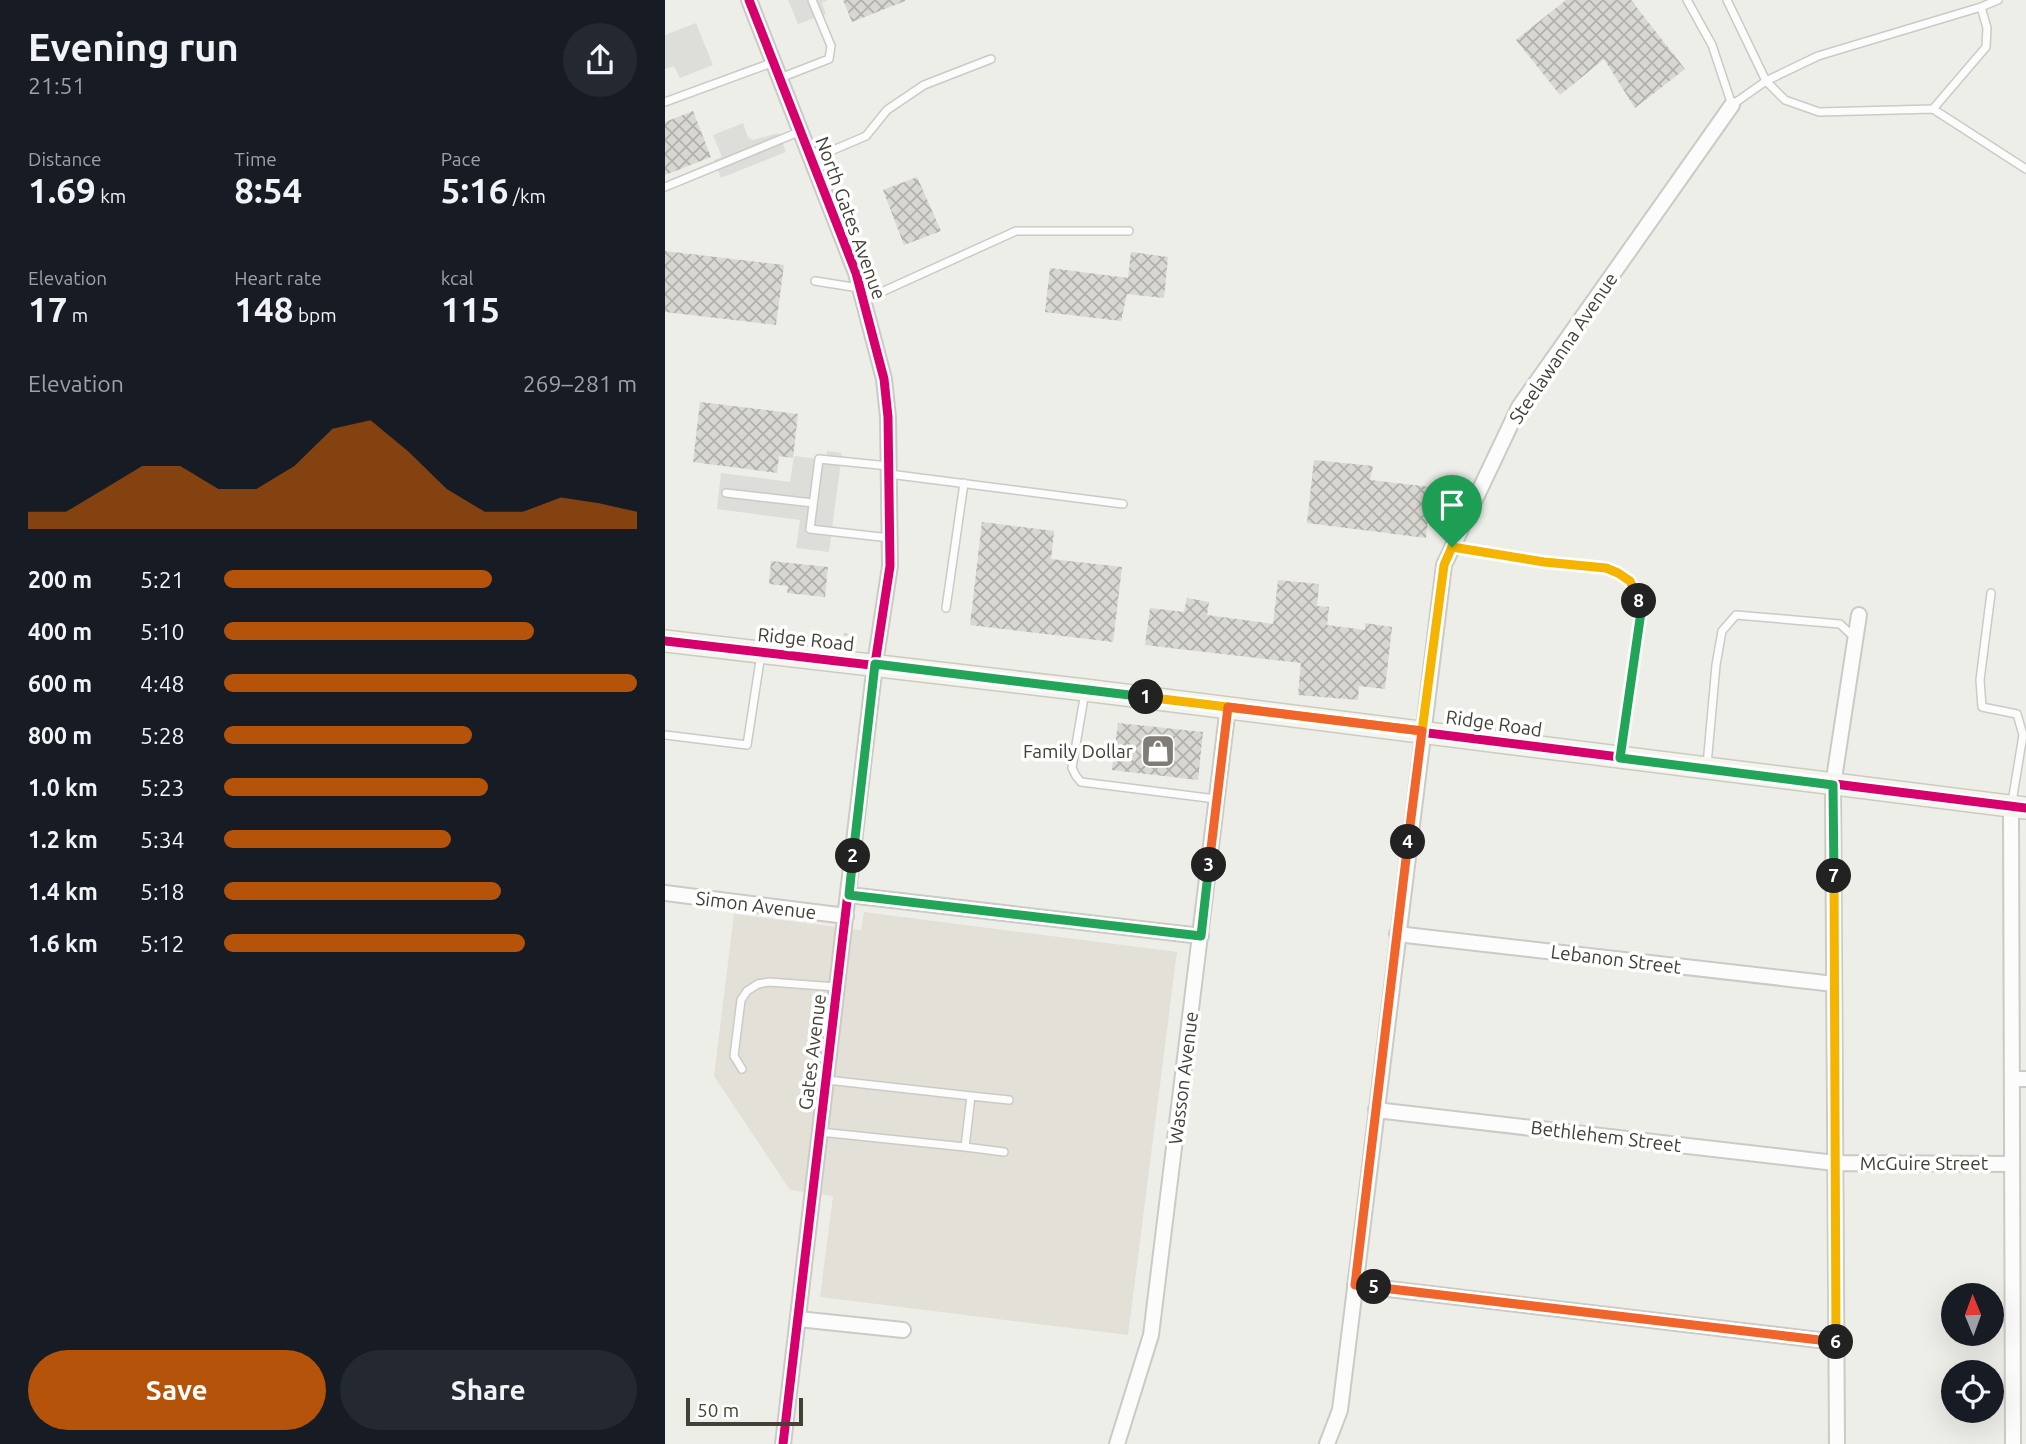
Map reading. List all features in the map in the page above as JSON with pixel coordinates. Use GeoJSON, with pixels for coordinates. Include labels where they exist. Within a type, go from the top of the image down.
{"type":"FeatureCollection","features":[{"type":"Feature","properties":{"kind":"main road","name":"Ridge Road"},"geometry":{"type":"LineString","coordinates":[[665,641],[1228,707],[2019,807]]}},
{"type":"Feature","properties":{"kind":"street","name":"North Gates Avenue"},"geometry":{"type":"LineString","coordinates":[[749,0],[862,294],[884,379],[888,417],[890,538],[886,600],[875,664]]}},
{"type":"Feature","properties":{"kind":"street","name":"Steelawanna Avenue"},"geometry":{"type":"LineString","coordinates":[[1327,1444],[1339,1410],[1444,565],[1519,407],[1732,105]]}},
{"type":"Feature","properties":{"kind":"street"},"geometry":{"type":"LineString","coordinates":[[1837,1444],[1833,785],[1859,615]]}},
{"type":"Feature","properties":{"kind":"street","name":"Gates Avenue"},"geometry":{"type":"LineString","coordinates":[[783,1444],[875,664]]}},
{"type":"Feature","properties":{"kind":"street","name":"Wasson Avenue"},"geometry":{"type":"LineString","coordinates":[[1117,1444],[1151,1335],[1228,707]]}},
{"type":"Feature","properties":{"kind":"street"},"geometry":{"type":"LineString","coordinates":[[2013,1444],[2019,1284],[2012,1164],[2019,1079],[2019,807]]}},
{"type":"Feature","properties":{"kind":"street","name":"Simon Avenue"},"geometry":{"type":"LineString","coordinates":[[665,893],[846,916]]}},
{"type":"Feature","properties":{"kind":"street"},"geometry":{"type":"LineString","coordinates":[[849,895],[1201,936]]}},
{"type":"Feature","properties":{"kind":"street","name":"Lebanon Street"},"geometry":{"type":"LineString","coordinates":[[1397,934],[1834,984]]}},
{"type":"Feature","properties":{"kind":"street","name":"Bethlehem Street"},"geometry":{"type":"LineString","coordinates":[[1376,1110],[1835,1163]]}},
{"type":"Feature","properties":{"kind":"street","name":"McGuire Street"},"geometry":{"type":"LineString","coordinates":[[1835,1163],[2012,1164]]}},
{"type":"Feature","properties":{"kind":"street"},"geometry":{"type":"LineString","coordinates":[[1355,1285],[1836,1342]]}},
{"type":"Feature","properties":{"kind":"street"},"geometry":{"type":"LineString","coordinates":[[797,1319],[903,1330]]}},
{"type":"Feature","properties":{"kind":"lane"},"geometry":{"type":"LineString","coordinates":[[781,78],[829,59],[831,46],[813,0]]}},
{"type":"Feature","properties":{"kind":"lane"},"geometry":{"type":"LineString","coordinates":[[1688,0],[1712,45],[1732,105],[1766,81],[1818,56],[1998,0]]}},
{"type":"Feature","properties":{"kind":"lane"},"geometry":{"type":"LineString","coordinates":[[1727,0],[1766,81],[1786,100],[1819,112],[1933,109],[2026,169]]}},
{"type":"Feature","properties":{"kind":"lane"},"geometry":{"type":"LineString","coordinates":[[1933,109],[1986,47],[1987,28],[1982,7]]}},
{"type":"Feature","properties":{"kind":"lane"},"geometry":{"type":"LineString","coordinates":[[812,159],[866,135],[887,110],[924,85],[991,59]]}},
{"type":"Feature","properties":{"kind":"lane"},"geometry":{"type":"LineString","coordinates":[[665,102],[774,62]]}},
{"type":"Feature","properties":{"kind":"lane"},"geometry":{"type":"LineString","coordinates":[[665,187],[801,131]]}},
{"type":"Feature","properties":{"kind":"lane"},"geometry":{"type":"LineString","coordinates":[[815,281],[862,294],[1016,232],[1129,231]]}},
{"type":"Feature","properties":{"kind":"lane"},"geometry":{"type":"LineString","coordinates":[[890,538],[810,529],[818,459],[1123,504]]}},
{"type":"Feature","properties":{"kind":"lane"},"geometry":{"type":"LineString","coordinates":[[946,608],[964,482]]}},
{"type":"Feature","properties":{"kind":"lane"},"geometry":{"type":"LineString","coordinates":[[726,493],[813,503]]}},
{"type":"Feature","properties":{"kind":"lane"},"geometry":{"type":"LineString","coordinates":[[1452,547],[1544,562],[1606,568],[1630,581],[1639,597],[1641,612],[1620,758]]}},
{"type":"Feature","properties":{"kind":"lane"},"geometry":{"type":"LineString","coordinates":[[1991,593],[1980,680],[1982,707],[2017,714],[2022,735],[2019,807]]}},
{"type":"Feature","properties":{"kind":"lane"},"geometry":{"type":"LineString","coordinates":[[1707,769],[1716,665],[1722,632],[1736,615],[1840,624],[1856,639]]}},
{"type":"Feature","properties":{"kind":"lane"},"geometry":{"type":"LineString","coordinates":[[665,735],[747,745],[761,651]]}},
{"type":"Feature","properties":{"kind":"lane"},"geometry":{"type":"LineString","coordinates":[[1086,690],[1072,768],[1081,782],[1217,799]]}},
{"type":"Feature","properties":{"kind":"lane"},"geometry":{"type":"LineString","coordinates":[[742,1069],[734,1056],[741,1000],[747,991],[758,984],[769,982],[838,987]]}},
{"type":"Feature","properties":{"kind":"lane"},"geometry":{"type":"LineString","coordinates":[[827,1080],[1009,1100]]}},
{"type":"Feature","properties":{"kind":"lane"},"geometry":{"type":"LineString","coordinates":[[965,1147],[971,1096]]}},
{"type":"Feature","properties":{"kind":"lane"},"geometry":{"type":"LineString","coordinates":[[820,1132],[1004,1152]]}},
{"type":"Feature","properties":{"kind":"shaded area"},"geometry":{"type":"Polygon","coordinates":[[[788,0],[828,0],[822,3],[826,14],[798,24],[788,0]]]}},
{"type":"Feature","properties":{"kind":"shaded area"},"geometry":{"type":"Polygon","coordinates":[[[696,23],[713,65],[680,78],[674,66],[665,69],[665,35],[696,23]]]}},
{"type":"Feature","properties":{"kind":"shaded area"},"geometry":{"type":"Polygon","coordinates":[[[743,123],[748,137],[753,140],[779,133],[786,152],[721,178],[714,160],[722,157],[713,135],[743,123]]]}},
{"type":"Feature","properties":{"kind":"shaded area"},"geometry":{"type":"Polygon","coordinates":[[[827,451],[842,453],[829,552],[796,548],[800,520],[717,509],[721,473],[790,482],[794,456],[826,460],[827,451]]]}},
{"type":"Feature","properties":{"kind":"shaded area"},"geometry":{"type":"Polygon","coordinates":[[[864,912],[1177,952],[1128,1335],[820,1297],[833,1196],[790,1190],[714,1076],[734,914],[861,930],[864,912]]]}},
{"type":"Feature","properties":{"kind":"building"},"geometry":{"type":"Polygon","coordinates":[[[843,0],[905,0],[905,1],[852,22],[843,0]]]}},
{"type":"Feature","properties":{"kind":"building"},"geometry":{"type":"Polygon","coordinates":[[[1566,0],[1631,0],[1685,69],[1635,108],[1604,59],[1560,95],[1516,40],[1566,0]]]}},
{"type":"Feature","properties":{"kind":"building"},"geometry":{"type":"Polygon","coordinates":[[[693,111],[711,157],[665,175],[665,122],[693,111]]]}},
{"type":"Feature","properties":{"kind":"building"},"geometry":{"type":"Polygon","coordinates":[[[917,177],[941,231],[904,245],[883,190],[917,177]]]}},
{"type":"Feature","properties":{"kind":"building"},"geometry":{"type":"Polygon","coordinates":[[[665,251],[784,265],[776,325],[665,312],[665,251]]]}},
{"type":"Feature","properties":{"kind":"building"},"geometry":{"type":"Polygon","coordinates":[[[1131,252],[1168,257],[1164,298],[1127,294],[1121,321],[1045,312],[1050,268],[1128,278],[1131,252]]]}},
{"type":"Feature","properties":{"kind":"building"},"geometry":{"type":"Polygon","coordinates":[[[700,402],[798,414],[793,458],[779,456],[777,473],[693,462],[700,402]]]}},
{"type":"Feature","properties":{"kind":"building"},"geometry":{"type":"Polygon","coordinates":[[[1314,460],[1373,466],[1370,480],[1431,487],[1426,538],[1307,523],[1314,460]]]}},
{"type":"Feature","properties":{"kind":"building"},"geometry":{"type":"Polygon","coordinates":[[[982,522],[1054,531],[1051,559],[1122,567],[1113,642],[970,625],[982,522]]]}},
{"type":"Feature","properties":{"kind":"building"},"geometry":{"type":"Polygon","coordinates":[[[771,561],[828,567],[825,597],[787,593],[788,586],[769,584],[771,561]]]}},
{"type":"Feature","properties":{"kind":"building"},"geometry":{"type":"Polygon","coordinates":[[[1278,580],[1319,584],[1317,606],[1329,607],[1327,625],[1365,630],[1365,623],[1392,627],[1385,689],[1359,686],[1358,700],[1298,695],[1301,663],[1145,645],[1150,608],[1184,612],[1187,598],[1209,602],[1207,615],[1273,624],[1278,580]]]}},
{"type":"Feature","properties":{"kind":"building","name":"Family Dollar"},"geometry":{"type":"Polygon","coordinates":[[[1118,723],[1203,732],[1198,780],[1112,770],[1118,723]]]}},
{"type":"Feature","properties":{"kind":"cycle path"},"geometry":{"type":"LineString","coordinates":[[749,0],[856,273],[884,379],[888,417],[890,566],[875,664],[783,1444]]}},
{"type":"Feature","properties":{"kind":"cycle path"},"geometry":{"type":"LineString","coordinates":[[665,641],[1085,690],[2026,808]]}},
{"type":"Feature","properties":{"kind":"place","name":"Family Dollar"},"geometry":{"type":"Point","coordinates":[1158,751]}},
{"type":"Feature","properties":{"kind":"route"},"geometry":{"type":"LineString","coordinates":[[1452,547],[1444,565],[1422,731],[1086,690],[875,664],[849,895],[1201,936],[1228,707],[1422,731],[1355,1285],[1836,1342],[1833,785],[1620,758],[1641,612],[1639,597],[1630,581],[1606,568],[1544,562],[1452,547]]}}]}
